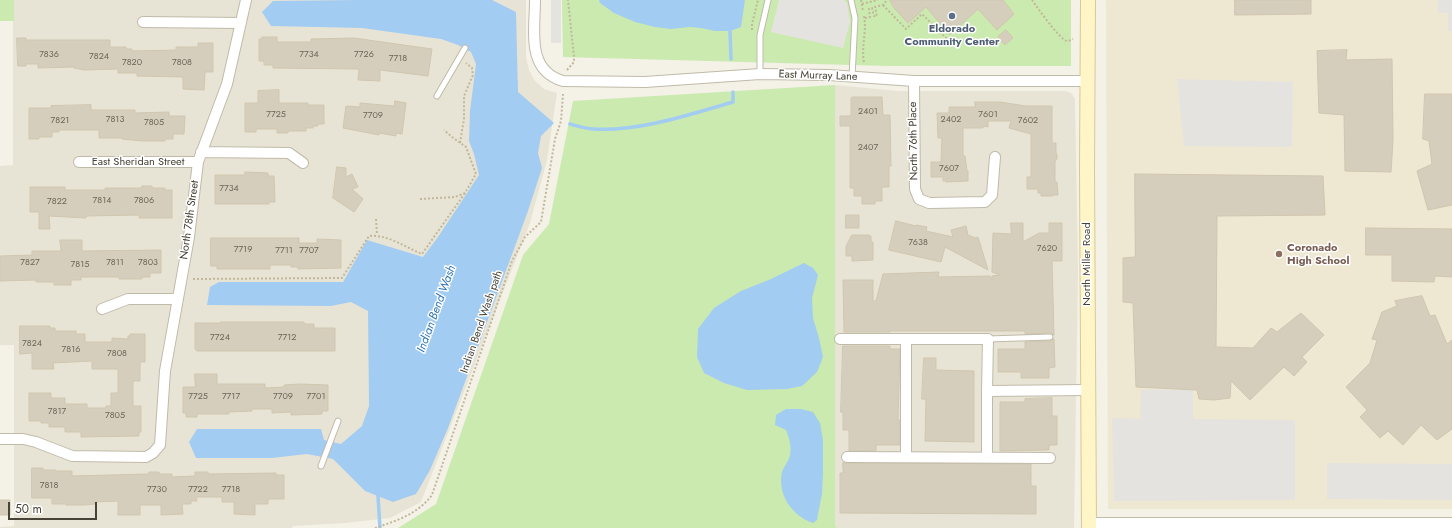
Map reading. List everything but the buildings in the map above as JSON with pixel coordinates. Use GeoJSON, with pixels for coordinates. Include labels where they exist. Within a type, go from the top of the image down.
{"type":"FeatureCollection","features":[{"type":"Feature","properties":{"kind":"street","name":"North 78th Street"},"geometry":{"type":"LineString","coordinates":[[0,439],[23,439],[36,442],[72,456],[146,457],[153,453],[160,445],[165,371],[189,237],[200,157],[227,84],[246,0]]}},
{"type":"Feature","properties":{"kind":"street","name":"East Murray Lane"},"geometry":{"type":"LineString","coordinates":[[535,0],[536,56],[549,75],[563,81],[596,82],[680,80],[760,74],[914,81],[1087,81]]}},
{"type":"Feature","properties":{"kind":"street","name":"North Miller Road"},"geometry":{"type":"LineString","coordinates":[[1088,0],[1089,525]]}},
{"type":"Feature","properties":{"kind":"street"},"geometry":{"type":"LineString","coordinates":[[143,22],[241,23]]}},
{"type":"Feature","properties":{"kind":"street","name":"North 76th Place"},"geometry":{"type":"LineString","coordinates":[[914,81],[915,190],[919,199],[929,203],[985,202],[992,195],[995,157]]}},
{"type":"Feature","properties":{"kind":"street","name":"East Sheridan Street"},"geometry":{"type":"LineString","coordinates":[[79,162],[289,153],[303,163]]}},
{"type":"Feature","properties":{"kind":"street"},"geometry":{"type":"LineString","coordinates":[[102,309],[128,299],[178,299]]}},
{"type":"Feature","properties":{"kind":"street"},"geometry":{"type":"LineString","coordinates":[[840,339],[988,340],[987,457]]}},
{"type":"Feature","properties":{"kind":"street"},"geometry":{"type":"LineString","coordinates":[[906,339],[906,456]]}},
{"type":"Feature","properties":{"kind":"street"},"geometry":{"type":"LineString","coordinates":[[987,391],[1088,390]]}},
{"type":"Feature","properties":{"kind":"street"},"geometry":{"type":"LineString","coordinates":[[847,457],[906,456],[1050,458]]}},
{"type":"Feature","properties":{"kind":"street"},"geometry":{"type":"LineString","coordinates":[[1089,525],[1452,523]]}},
{"type":"Feature","properties":{"kind":"lane"},"geometry":{"type":"LineString","coordinates":[[760,74],[760,35],[768,0]]}},
{"type":"Feature","properties":{"kind":"lane"},"geometry":{"type":"LineString","coordinates":[[851,0],[855,18],[852,77]]}},
{"type":"Feature","properties":{"kind":"lane"},"geometry":{"type":"LineString","coordinates":[[437,96],[465,48]]}},
{"type":"Feature","properties":{"kind":"lane"},"geometry":{"type":"LineString","coordinates":[[988,340],[1050,337]]}},
{"type":"Feature","properties":{"kind":"lane"},"geometry":{"type":"LineString","coordinates":[[321,466],[338,421]]}},
{"type":"Feature","properties":{"kind":"path"},"geometry":{"type":"LineString","coordinates":[[567,71],[574,62],[568,0]]}},
{"type":"Feature","properties":{"kind":"path"},"geometry":{"type":"LineString","coordinates":[[862,4],[878,0]]}},
{"type":"Feature","properties":{"kind":"path"},"geometry":{"type":"LineString","coordinates":[[865,18],[870,17],[868,9],[872,8],[874,16],[877,16],[875,7],[883,5],[887,0]]}},
{"type":"Feature","properties":{"kind":"path"},"geometry":{"type":"LineString","coordinates":[[1032,0],[1050,24],[1064,39],[1067,41],[1073,39]]}},
{"type":"Feature","properties":{"kind":"path"},"geometry":{"type":"LineString","coordinates":[[883,5],[906,29],[922,14],[946,38],[966,41]]}},
{"type":"Feature","properties":{"kind":"path"},"geometry":{"type":"LineString","coordinates":[[458,59],[468,64],[473,70],[473,75],[464,96],[464,119],[460,142]]}},
{"type":"Feature","properties":{"kind":"path","name":"Indian Bend Wash path"},"geometry":{"type":"LineString","coordinates":[[375,528],[402,519],[418,510],[432,495],[512,261],[525,237],[541,222],[555,139],[561,121],[563,94]]}},
{"type":"Feature","properties":{"kind":"path"},"geometry":{"type":"LineString","coordinates":[[193,279],[342,278],[369,236],[377,235],[386,237],[422,254],[465,193],[476,174],[466,147],[444,130]]}},
{"type":"Feature","properties":{"kind":"path"},"geometry":{"type":"LineString","coordinates":[[420,199],[456,197],[465,193]]}},
{"type":"Feature","properties":{"kind":"path"},"geometry":{"type":"LineString","coordinates":[[376,219],[377,235]]}},
{"type":"Feature","properties":{"kind":"shaded area"},"geometry":{"type":"Polygon","coordinates":[[[13,0],[526,0],[526,57],[529,70],[535,81],[544,89],[557,93],[547,160],[530,223],[421,502],[390,518],[345,523],[293,526],[292,528],[0,528],[14,526],[14,345],[0,345],[0,166],[13,165],[13,0]]]}},
{"type":"Feature","properties":{"kind":"shaded area"},"geometry":{"type":"Polygon","coordinates":[[[551,0],[561,0],[561,43],[551,43],[551,0]]]}},
{"type":"Feature","properties":{"kind":"shaded area"},"geometry":{"type":"Polygon","coordinates":[[[779,0],[844,0],[847,3],[850,22],[843,48],[771,32],[779,0]]]}},
{"type":"Feature","properties":{"kind":"shaded area","name":"Coronado High School"},"geometry":{"type":"Polygon","coordinates":[[[1106,0],[1452,0],[1452,509],[1108,509],[1106,0]]]}},
{"type":"Feature","properties":{"kind":"shaded area"},"geometry":{"type":"Polygon","coordinates":[[[1438,0],[1452,0],[1452,31],[1448,31],[1448,13],[1438,13],[1438,0]]]}},
{"type":"Feature","properties":{"kind":"shaded area"},"geometry":{"type":"Polygon","coordinates":[[[1177,79],[1293,82],[1292,147],[1184,146],[1177,79]]]}},
{"type":"Feature","properties":{"kind":"shaded area"},"geometry":{"type":"Polygon","coordinates":[[[835,85],[898,91],[1065,91],[1071,93],[1075,99],[1078,269],[1074,528],[837,528],[835,525],[835,85]]]}},
{"type":"Feature","properties":{"kind":"shaded area"},"geometry":{"type":"Polygon","coordinates":[[[1193,389],[1193,419],[1295,420],[1295,500],[1114,501],[1112,418],[1140,419],[1141,390],[1193,389]]]}},
{"type":"Feature","properties":{"kind":"shaded area"},"geometry":{"type":"Polygon","coordinates":[[[1327,463],[1452,464],[1452,500],[1327,499],[1327,463]]]}},
{"type":"Feature","properties":{"kind":"green space"},"geometry":{"type":"Polygon","coordinates":[[[0,0],[14,0],[14,21],[0,21],[0,0]]]}},
{"type":"Feature","properties":{"kind":"green space"},"geometry":{"type":"Polygon","coordinates":[[[562,0],[1071,0],[1071,66],[888,66],[563,57],[562,0]]]}},
{"type":"Feature","properties":{"kind":"green space"},"geometry":{"type":"Polygon","coordinates":[[[835,85],[835,525],[837,528],[398,528],[436,504],[523,255],[549,224],[573,101],[835,85]]]}},
{"type":"Feature","properties":{"kind":"water"},"geometry":{"type":"Polygon","coordinates":[[[492,0],[516,12],[518,92],[554,123],[541,136],[538,153],[542,168],[528,211],[448,428],[430,470],[416,494],[393,502],[365,491],[333,459],[307,454],[272,458],[196,458],[189,442],[197,429],[321,429],[324,440],[341,444],[362,426],[369,406],[368,311],[351,302],[331,306],[207,305],[210,287],[219,282],[343,282],[367,240],[423,257],[479,175],[469,141],[470,111],[476,64],[471,52],[458,45],[441,39],[362,28],[271,26],[262,12],[273,1],[492,0]]]}},
{"type":"Feature","properties":{"kind":"water"},"geometry":{"type":"Polygon","coordinates":[[[599,0],[745,0],[741,27],[730,31],[715,31],[690,27],[671,29],[635,22],[614,13],[600,3],[599,0]]]}},
{"type":"Feature","properties":{"kind":"water"},"geometry":{"type":"Polygon","coordinates":[[[804,263],[813,268],[818,275],[812,298],[813,318],[823,357],[817,372],[802,386],[787,389],[747,390],[724,383],[704,373],[697,357],[698,329],[714,308],[741,291],[771,279],[804,263]]]}},
{"type":"Feature","properties":{"kind":"water"},"geometry":{"type":"Polygon","coordinates":[[[786,409],[801,409],[813,412],[820,423],[823,440],[822,494],[817,520],[813,523],[805,520],[793,510],[784,496],[782,488],[782,472],[791,452],[786,430],[775,425],[776,415],[786,409]]]}},
{"type":"Feature","properties":{"kind":"waterway","name":"Indian Bend Wash"},"geometry":{"type":"LineString","coordinates":[[729,28],[731,59]]}},
{"type":"Feature","properties":{"kind":"waterway","name":"Indian Bend Wash"},"geometry":{"type":"LineString","coordinates":[[570,124],[594,129],[628,128],[646,125],[682,117],[733,102],[733,92]]}},
{"type":"Feature","properties":{"kind":"waterway","name":"Indian Bend Wash"},"geometry":{"type":"LineString","coordinates":[[380,492],[378,496],[380,528]]}},
{"type":"Feature","properties":{"kind":"place","name":"Eldorado Community Center"},"geometry":{"type":"Point","coordinates":[952,16]}},
{"type":"Feature","properties":{"kind":"place","name":"Coronado High School"},"geometry":{"type":"Point","coordinates":[1279,254]}}]}
